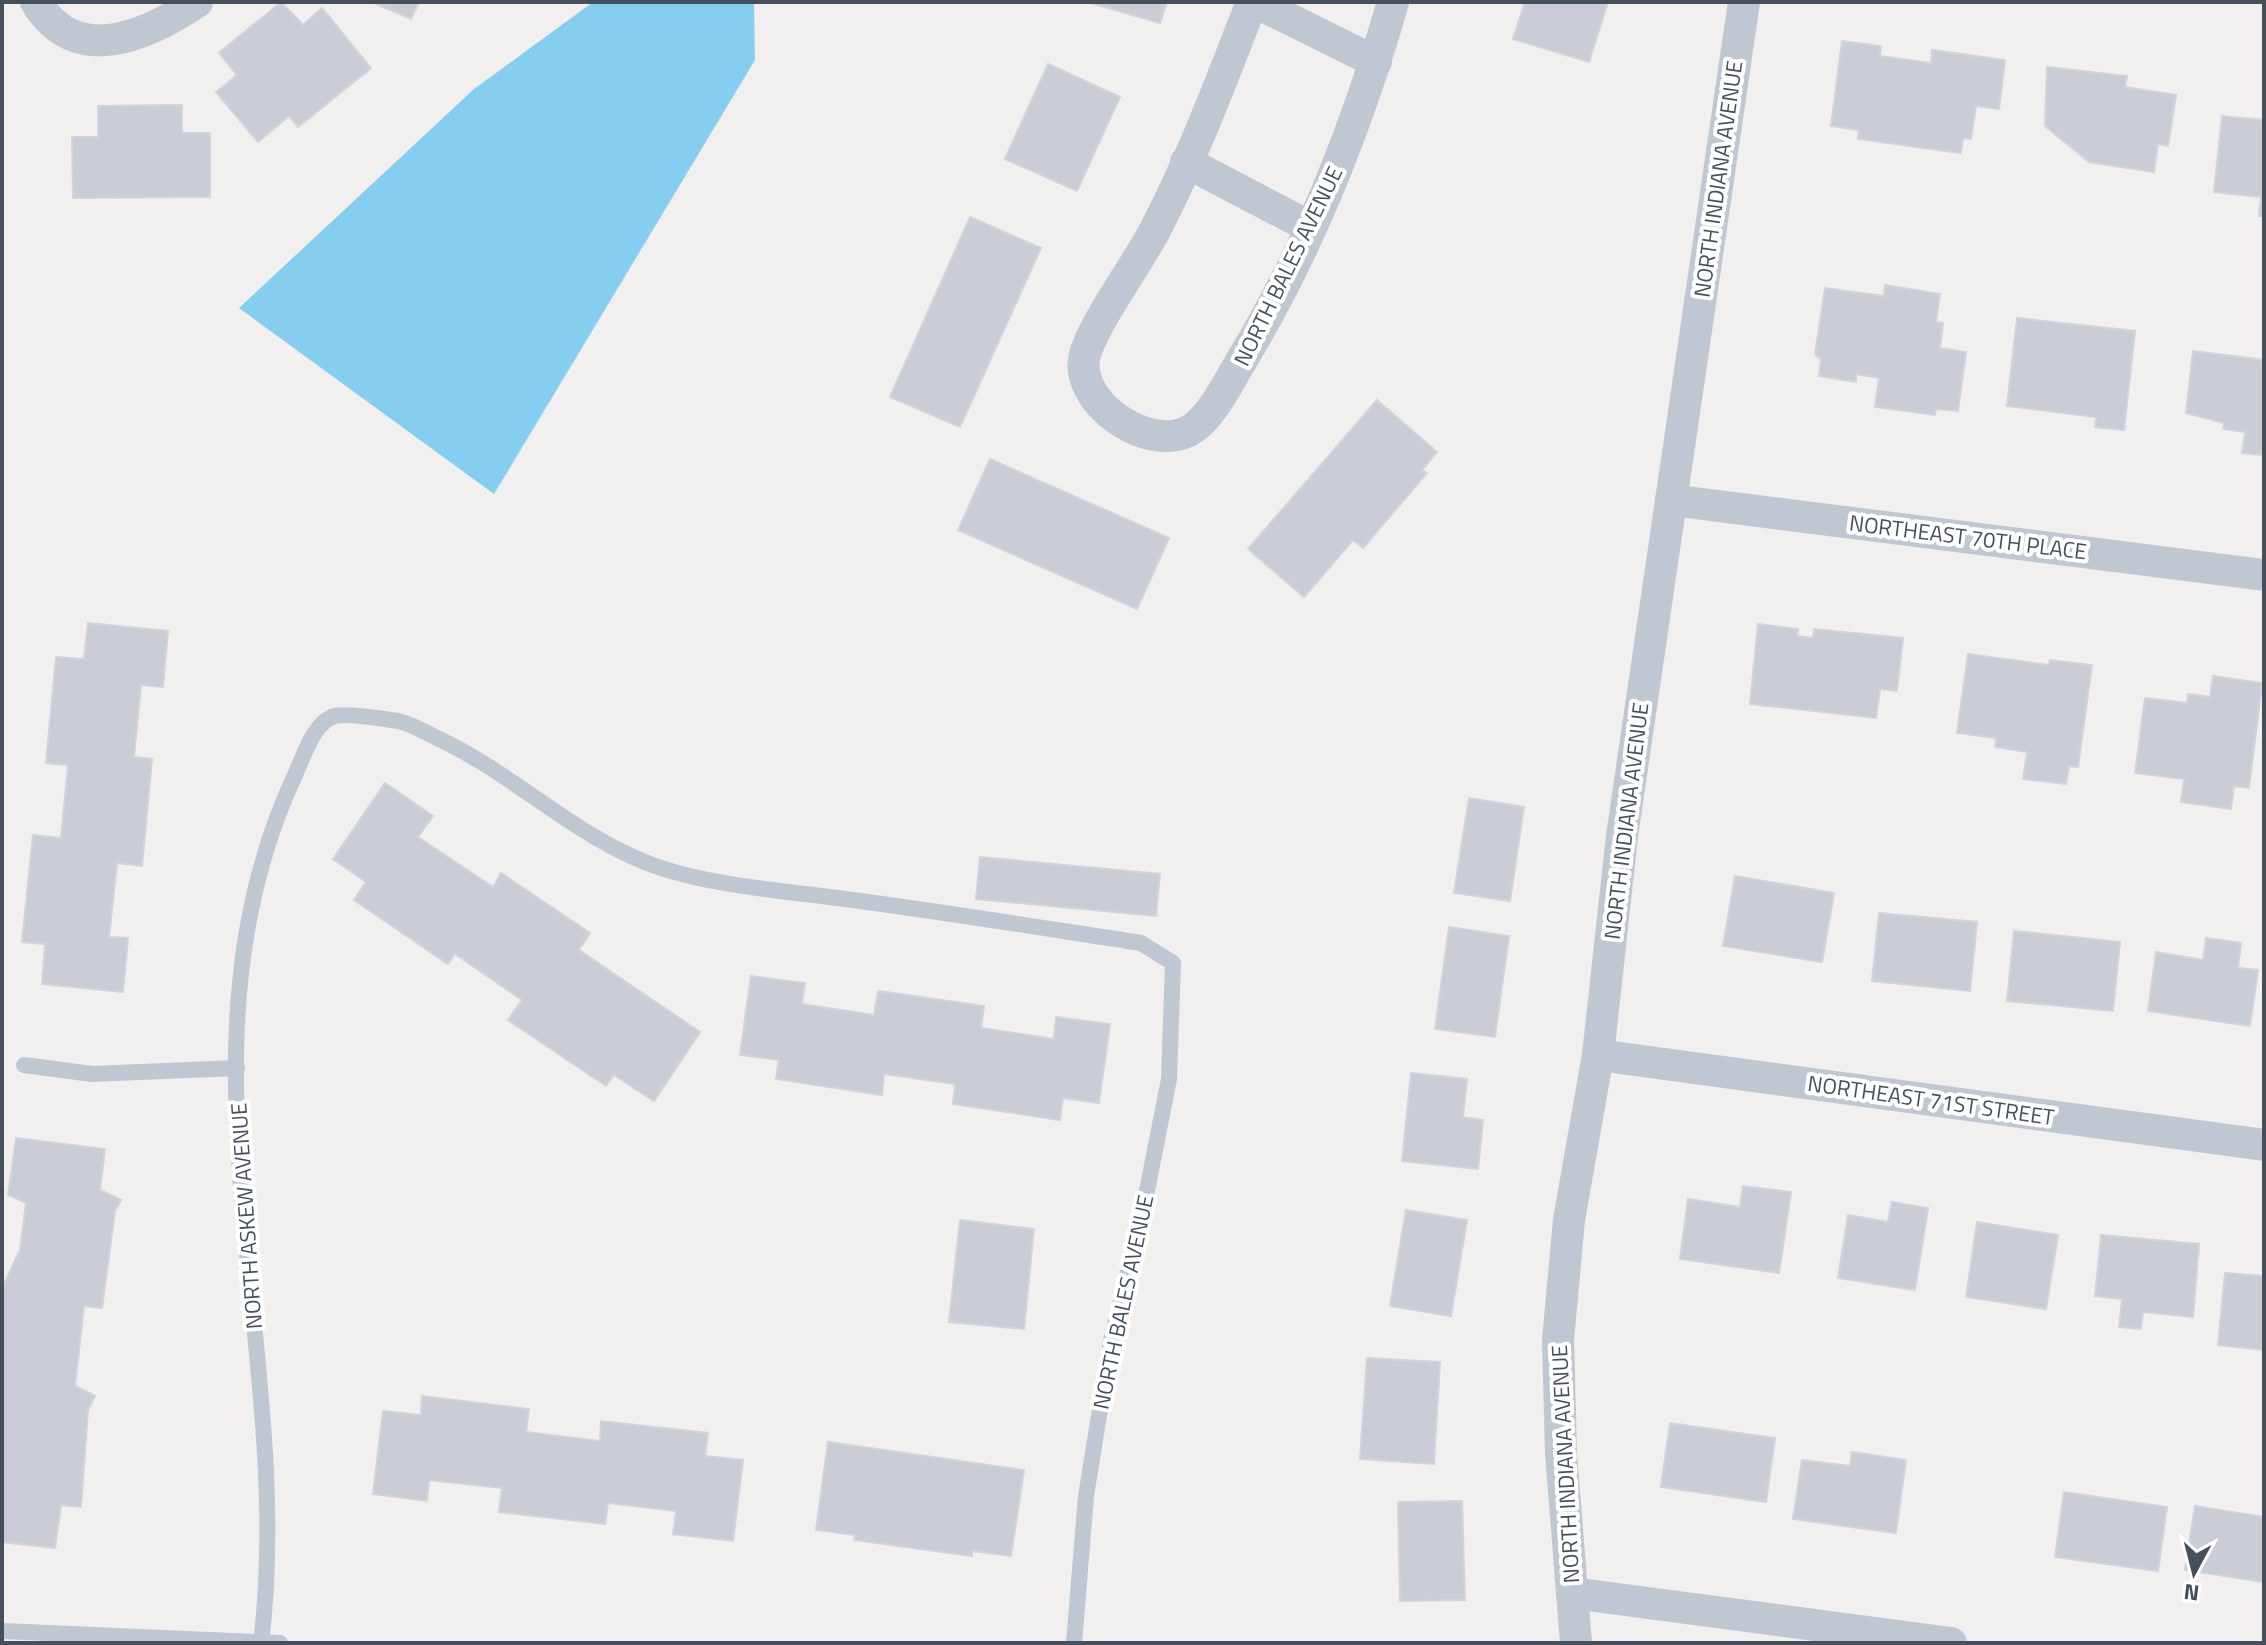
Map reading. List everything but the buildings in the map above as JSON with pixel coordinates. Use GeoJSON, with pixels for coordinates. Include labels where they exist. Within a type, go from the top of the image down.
{"type":"FeatureCollection","features":[{"type":"Feature","properties":{"kind":"street"},"geometry":{"type":"LineString","coordinates":[[36,2],[48,21],[71,37],[99,42],[126,37],[162,22],[197,2]]}},
{"type":"Feature","properties":{"kind":"street"},"geometry":{"type":"LineString","coordinates":[[1310,227],[1186,162],[1254,2],[1376,62]]}},
{"type":"Feature","properties":{"kind":"street","name":"NORTH BALES AVENUE"},"geometry":{"type":"LineString","coordinates":[[1186,162],[1155,229],[1085,353],[1085,380],[1096,401],[1143,432],[1169,437],[1194,428],[1223,392],[1250,347],[1341,160],[1376,62],[1393,2]]}},
{"type":"Feature","properties":{"kind":"street","name":"NORTH INDIANA AVENUE"},"geometry":{"type":"LineString","coordinates":[[1576,1643],[1561,1453],[1558,1340],[1569,1220],[1598,1055],[1622,836],[1744,2]]}},
{"type":"Feature","properties":{"kind":"street","name":"NORTHEAST 70TH PLACE"},"geometry":{"type":"LineString","coordinates":[[1671,500],[2264,575]]}},
{"type":"Feature","properties":{"kind":"street","name":"NORTHEAST 71ST STREET"},"geometry":{"type":"LineString","coordinates":[[1598,1055],[2264,1145]]}},
{"type":"Feature","properties":{"kind":"street"},"geometry":{"type":"LineString","coordinates":[[1572,1593],[1951,1643]]}},
{"type":"Feature","properties":{"kind":"lane","name":"NORTH BALES AVENUE"},"geometry":{"type":"LineString","coordinates":[[335,716],[401,722],[475,756],[565,819],[658,867],[749,886],[1141,943],[1173,963],[1169,1079],[1109,1356],[1086,1496],[1074,1643]]}},
{"type":"Feature","properties":{"kind":"lane","name":"NORTH ASKEW AVENUE"},"geometry":{"type":"LineString","coordinates":[[261,1642],[267,1535],[265,1450],[237,1151],[236,992],[245,928],[260,864],[281,803],[309,744],[324,722],[335,716]]}},
{"type":"Feature","properties":{"kind":"lane"},"geometry":{"type":"LineString","coordinates":[[24,1065],[92,1074],[237,1068]]}},
{"type":"Feature","properties":{"kind":"lane"},"geometry":{"type":"LineString","coordinates":[[2,1631],[280,1643]]}},
{"type":"Feature","properties":{"kind":"water"},"geometry":{"type":"Polygon","coordinates":[[[593,2],[754,2],[755,60],[494,494],[239,308],[474,89],[593,2]]]}}]}
